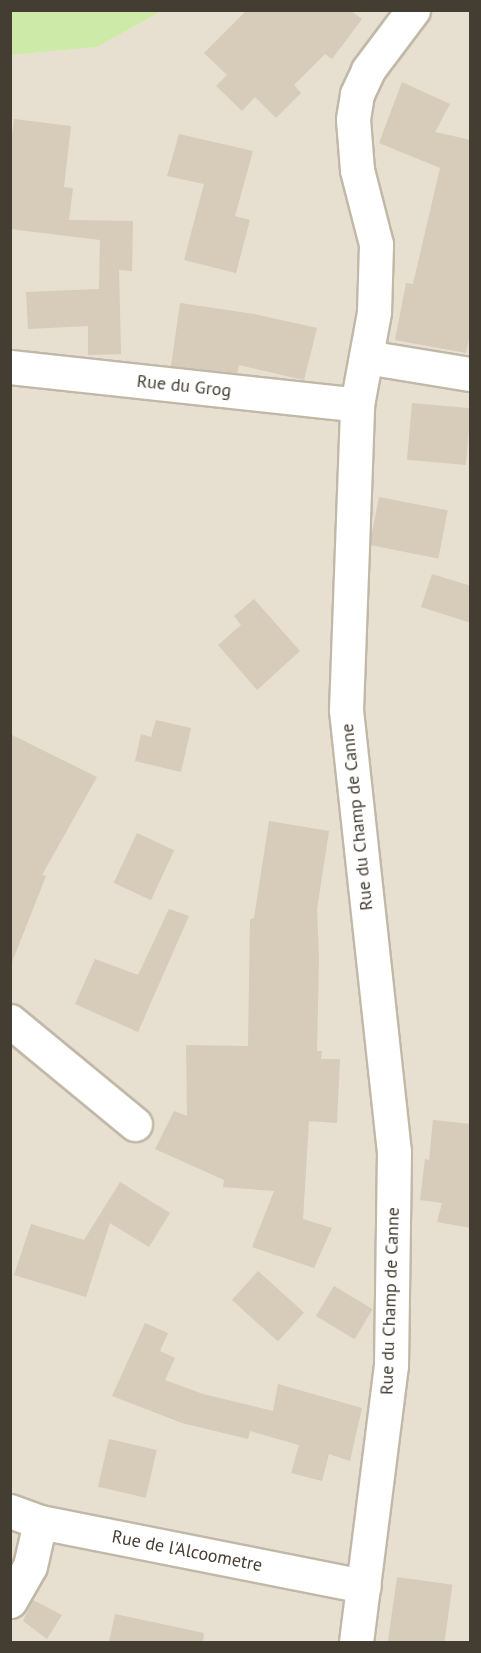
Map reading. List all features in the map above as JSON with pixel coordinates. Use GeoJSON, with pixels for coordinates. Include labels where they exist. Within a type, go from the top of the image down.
{"type":"FeatureCollection","features":[{"type":"Feature","properties":{"kind":"street","name":"Rue du Champ de Canne"},"geometry":{"type":"LineString","coordinates":[[356,1642],[391,1366],[394,1152],[346,710],[357,405],[374,312],[376,244],[357,170],[353,119],[357,94],[368,70],[413,10]]}},
{"type":"Feature","properties":{"kind":"street"},"geometry":{"type":"LineString","coordinates":[[366,357],[471,374]]}},
{"type":"Feature","properties":{"kind":"street","name":"Rue du Grog"},"geometry":{"type":"LineString","coordinates":[[10,367],[357,405]]}},
{"type":"Feature","properties":{"kind":"street"},"geometry":{"type":"LineString","coordinates":[[10,1021],[135,1124]]}},
{"type":"Feature","properties":{"kind":"street"},"geometry":{"type":"LineString","coordinates":[[10,1601],[30,1566],[25,1517]]}},
{"type":"Feature","properties":{"kind":"street","name":"Rue de l'Alcoometre"},"geometry":{"type":"LineString","coordinates":[[25,1517],[364,1586]]}},
{"type":"Feature","properties":{"kind":"shaded area"},"geometry":{"type":"Polygon","coordinates":[[[162,11],[470,11],[470,1642],[11,1642],[11,55],[97,47],[162,11]]]}},
{"type":"Feature","properties":{"kind":"green space"},"geometry":{"type":"Polygon","coordinates":[[[11,10],[162,11],[97,47],[11,55],[11,10]]]}},
{"type":"Feature","properties":{"kind":"building"},"geometry":{"type":"Polygon","coordinates":[[[247,10],[350,10],[362,19],[332,59],[325,54],[294,85],[301,93],[276,118],[255,97],[242,111],[216,86],[227,75],[204,53],[247,10]]]}},
{"type":"Feature","properties":{"kind":"building"},"geometry":{"type":"Polygon","coordinates":[[[402,82],[450,104],[435,132],[471,140],[471,329],[466,353],[395,340],[406,283],[413,284],[440,168],[379,143],[402,82]]]}},
{"type":"Feature","properties":{"kind":"building"},"geometry":{"type":"Polygon","coordinates":[[[14,119],[71,126],[64,187],[73,188],[69,220],[133,221],[132,271],[119,270],[121,354],[88,355],[88,326],[28,329],[26,292],[99,289],[100,240],[10,229],[10,152],[14,119]]]}},
{"type":"Feature","properties":{"kind":"building"},"geometry":{"type":"Polygon","coordinates":[[[179,134],[253,151],[235,216],[250,220],[236,273],[184,260],[204,184],[167,176],[179,134]]]}},
{"type":"Feature","properties":{"kind":"building"},"geometry":{"type":"Polygon","coordinates":[[[180,303],[254,314],[317,328],[304,380],[239,365],[237,373],[171,366],[180,303]]]}},
{"type":"Feature","properties":{"kind":"building"},"geometry":{"type":"Polygon","coordinates":[[[412,403],[470,408],[466,465],[407,460],[412,403]]]}},
{"type":"Feature","properties":{"kind":"building"},"geometry":{"type":"Polygon","coordinates":[[[379,497],[448,510],[438,558],[370,545],[379,497]]]}},
{"type":"Feature","properties":{"kind":"building"},"geometry":{"type":"Polygon","coordinates":[[[432,574],[471,586],[471,623],[421,607],[432,574]]]}},
{"type":"Feature","properties":{"kind":"building"},"geometry":{"type":"Polygon","coordinates":[[[254,599],[300,651],[257,690],[218,645],[241,625],[234,616],[254,599]]]}},
{"type":"Feature","properties":{"kind":"building"},"geometry":{"type":"Polygon","coordinates":[[[156,720],[191,728],[181,772],[135,761],[141,734],[151,737],[156,720]]]}},
{"type":"Feature","properties":{"kind":"building"},"geometry":{"type":"Polygon","coordinates":[[[10,734],[97,777],[42,875],[46,876],[12,962],[10,734]]]}},
{"type":"Feature","properties":{"kind":"building"},"geometry":{"type":"Polygon","coordinates":[[[269,821],[329,831],[317,909],[319,958],[317,1051],[322,1051],[321,1059],[340,1059],[337,1123],[309,1121],[303,1219],[332,1228],[314,1268],[252,1247],[274,1191],[223,1187],[224,1180],[155,1149],[174,1111],[187,1116],[186,1045],[248,1046],[250,919],[254,918],[269,821]]]}},
{"type":"Feature","properties":{"kind":"building"},"geometry":{"type":"Polygon","coordinates":[[[137,833],[174,850],[151,900],[114,883],[137,833]]]}},
{"type":"Feature","properties":{"kind":"building"},"geometry":{"type":"Polygon","coordinates":[[[169,909],[189,916],[138,1032],[75,1004],[95,959],[138,975],[169,909]]]}},
{"type":"Feature","properties":{"kind":"building"},"geometry":{"type":"Polygon","coordinates":[[[433,1120],[471,1124],[471,1228],[437,1222],[442,1203],[420,1200],[425,1159],[429,1160],[433,1120]]]}},
{"type":"Feature","properties":{"kind":"building"},"geometry":{"type":"Polygon","coordinates":[[[120,1182],[170,1213],[149,1247],[110,1223],[86,1297],[14,1275],[31,1224],[84,1240],[120,1182]]]}},
{"type":"Feature","properties":{"kind":"building"},"geometry":{"type":"Polygon","coordinates":[[[258,1271],[304,1312],[278,1341],[232,1300],[258,1271]]]}},
{"type":"Feature","properties":{"kind":"building"},"geometry":{"type":"Polygon","coordinates":[[[334,1286],[373,1309],[355,1339],[316,1316],[334,1286]]]}},
{"type":"Feature","properties":{"kind":"building"},"geometry":{"type":"Polygon","coordinates":[[[145,1323],[168,1333],[160,1351],[175,1358],[165,1380],[203,1394],[273,1411],[278,1384],[362,1408],[350,1461],[329,1454],[322,1481],[291,1473],[299,1445],[250,1431],[248,1439],[182,1423],[112,1396],[145,1323]]]}},
{"type":"Feature","properties":{"kind":"building"},"geometry":{"type":"Polygon","coordinates":[[[109,1439],[157,1450],[146,1498],[98,1487],[109,1439]]]}},
{"type":"Feature","properties":{"kind":"building"},"geometry":{"type":"Polygon","coordinates":[[[397,1577],[452,1585],[444,1642],[388,1642],[397,1577]]]}},
{"type":"Feature","properties":{"kind":"building"},"geometry":{"type":"Polygon","coordinates":[[[33,1600],[62,1615],[47,1639],[23,1621],[33,1600]]]}},
{"type":"Feature","properties":{"kind":"building"},"geometry":{"type":"Polygon","coordinates":[[[115,1614],[204,1633],[203,1642],[109,1642],[115,1614]]]}}]}
